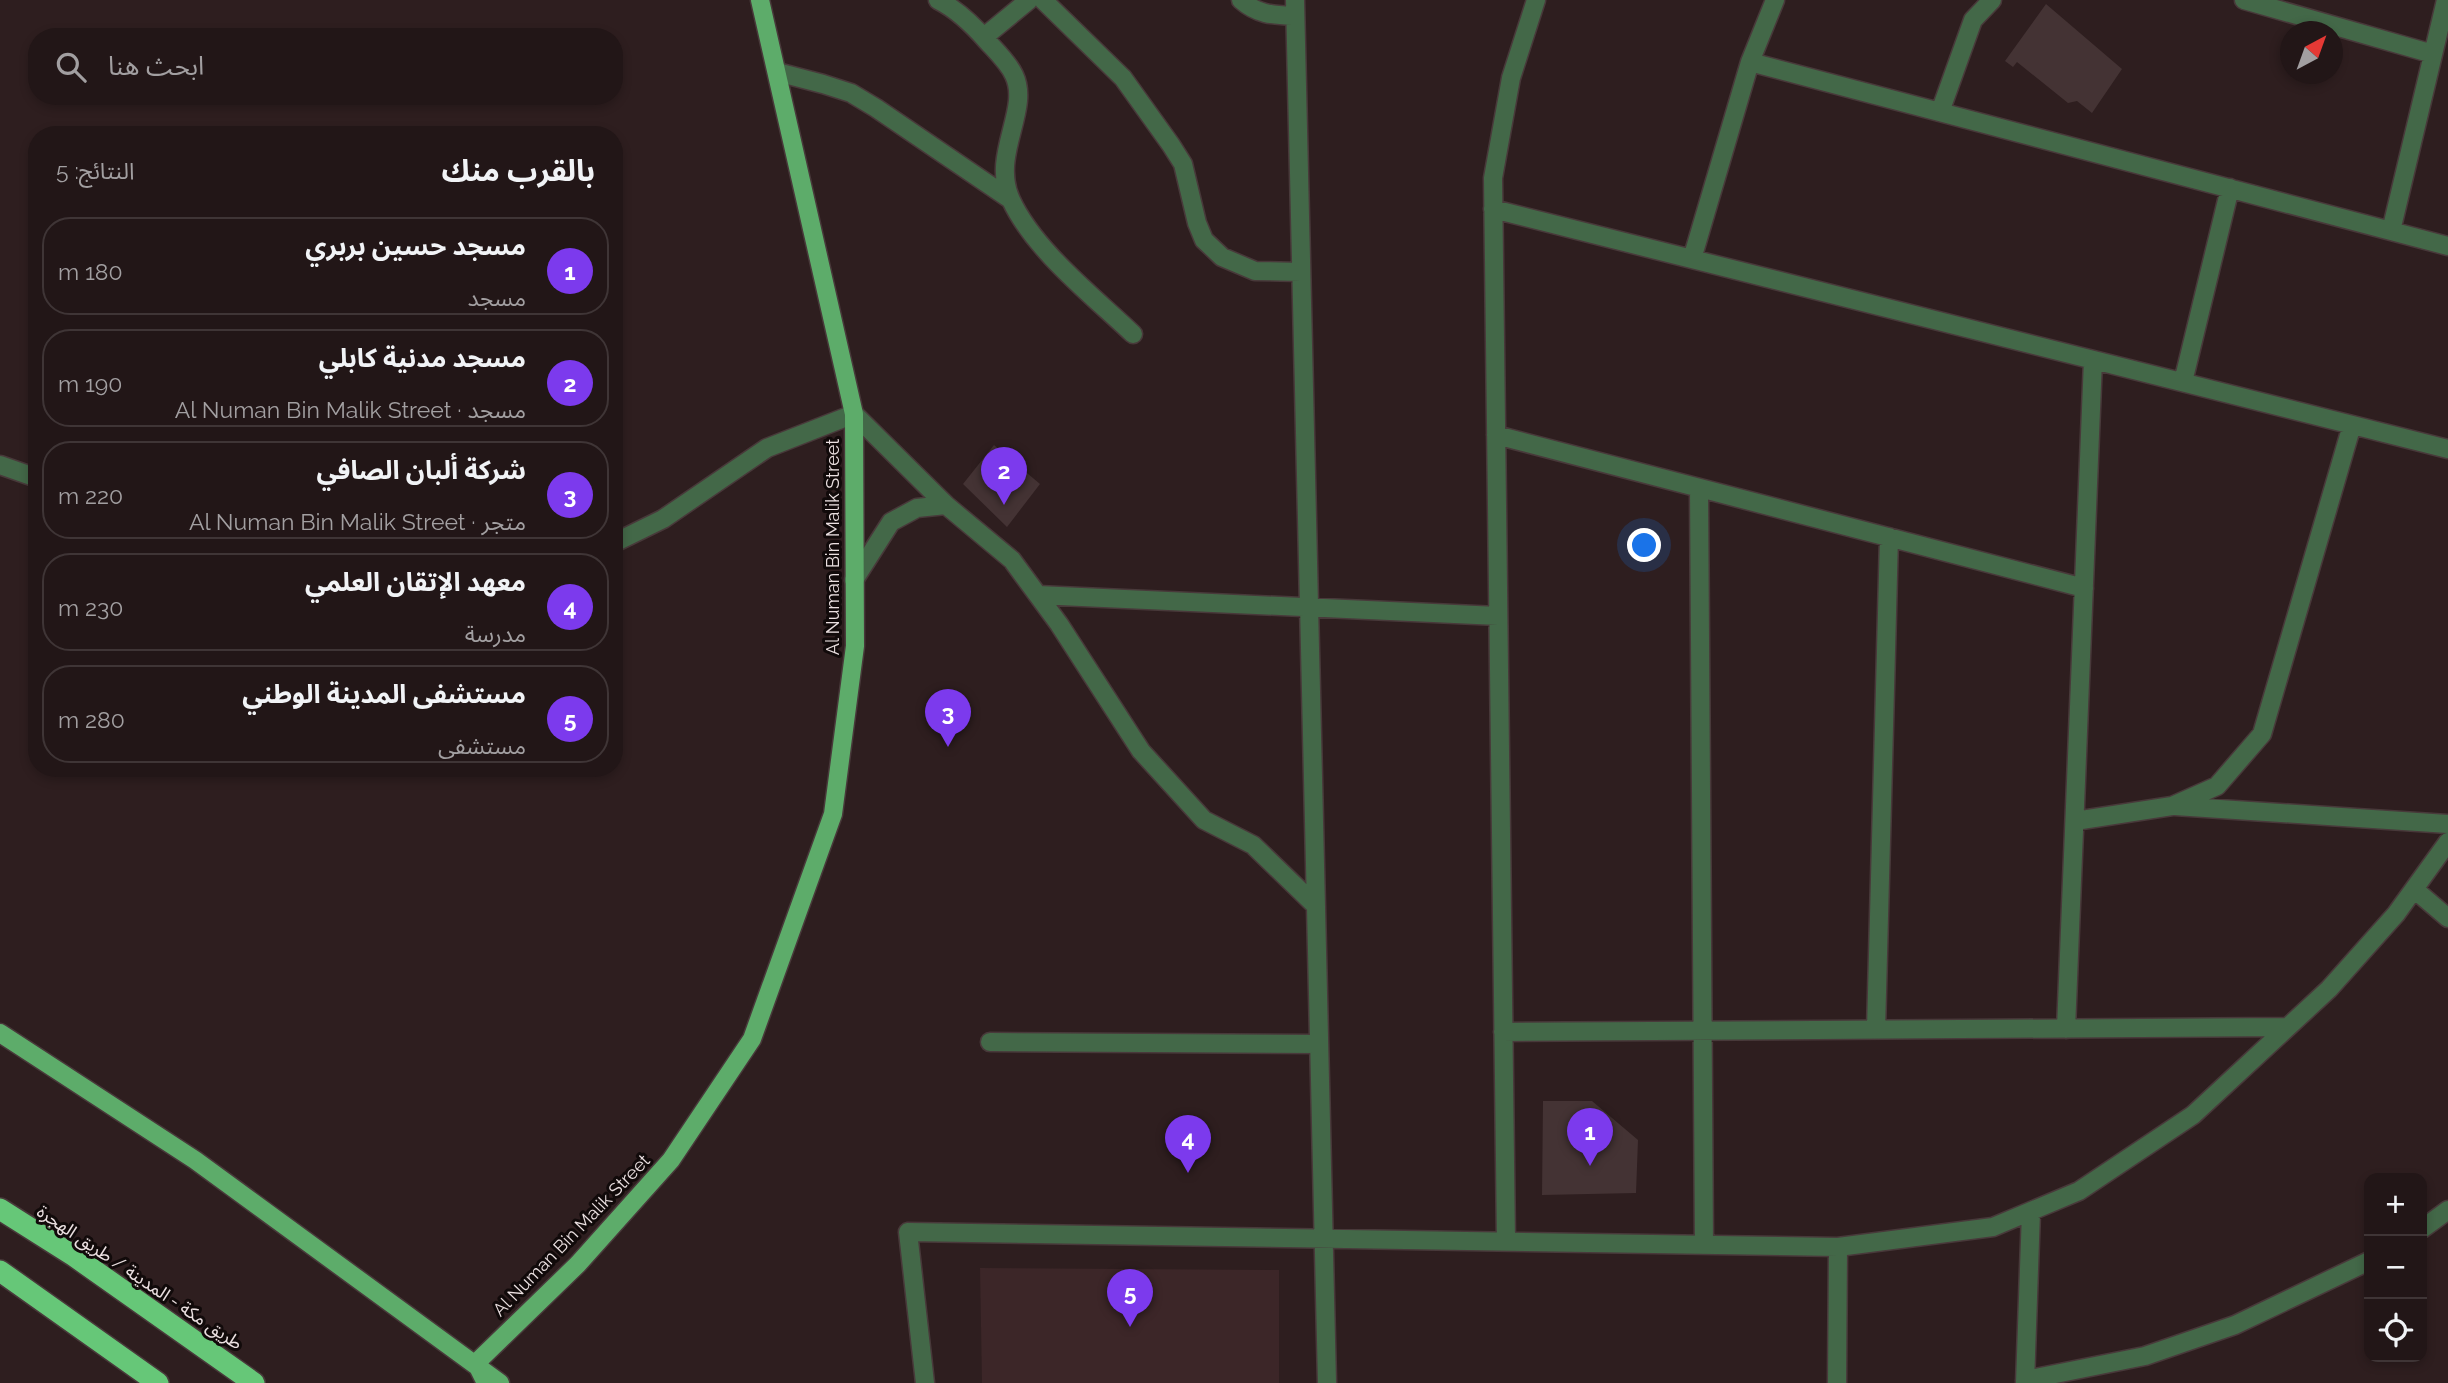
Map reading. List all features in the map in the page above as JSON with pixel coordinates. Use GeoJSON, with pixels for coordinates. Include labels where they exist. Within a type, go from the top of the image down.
{"type":"FeatureCollection","features":[{"type":"Feature","properties":{"kind":"highway","name":"طريق مكة - المدينة / طريق الهجرة"},"geometry":{"type":"LineString","coordinates":[[0,1209],[74,1256],[254,1383]]}},
{"type":"Feature","properties":{"kind":"highway"},"geometry":{"type":"LineString","coordinates":[[0,1271],[158,1383]]}},
{"type":"Feature","properties":{"kind":"main road","name":"Al Numan Bin Malik Street"},"geometry":{"type":"LineString","coordinates":[[475,1363],[578,1264],[671,1160],[752,1039],[833,814],[855,646],[853,414],[761,0]]}},
{"type":"Feature","properties":{"kind":"main road"},"geometry":{"type":"LineString","coordinates":[[0,1033],[195,1160],[475,1363],[496,1382]]}},
{"type":"Feature","properties":{"kind":"street"},"geometry":{"type":"LineString","coordinates":[[938,0],[971,22],[1014,75],[1018,93],[1003,173],[1010,199],[1043,247],[1133,334]]}},
{"type":"Feature","properties":{"kind":"street"},"geometry":{"type":"LineString","coordinates":[[984,37],[1029,0]]}},
{"type":"Feature","properties":{"kind":"street"},"geometry":{"type":"LineString","coordinates":[[1042,0],[1123,78],[1171,145],[1183,164],[1197,223],[1204,240],[1222,257],[1255,271],[1301,272]]}},
{"type":"Feature","properties":{"kind":"street"},"geometry":{"type":"LineString","coordinates":[[1241,0],[1252,10],[1269,15],[1295,8],[1327,1383]]}},
{"type":"Feature","properties":{"kind":"street"},"geometry":{"type":"LineString","coordinates":[[1506,1241],[1493,178],[1511,78],[1536,0]]}},
{"type":"Feature","properties":{"kind":"street"},"geometry":{"type":"LineString","coordinates":[[1692,259],[1750,62],[1775,0]]}},
{"type":"Feature","properties":{"kind":"street"},"geometry":{"type":"LineString","coordinates":[[1940,112],[1973,20],[1992,0]]}},
{"type":"Feature","properties":{"kind":"street"},"geometry":{"type":"LineString","coordinates":[[2244,0],[2433,54]]}},
{"type":"Feature","properties":{"kind":"street"},"geometry":{"type":"LineString","coordinates":[[2391,231],[2446,0]]}},
{"type":"Feature","properties":{"kind":"street"},"geometry":{"type":"LineString","coordinates":[[1750,62],[2448,246]]}},
{"type":"Feature","properties":{"kind":"street"},"geometry":{"type":"LineString","coordinates":[[777,72],[851,93],[1010,199]]}},
{"type":"Feature","properties":{"kind":"street"},"geometry":{"type":"LineString","coordinates":[[2183,382],[2230,188]]}},
{"type":"Feature","properties":{"kind":"street"},"geometry":{"type":"LineString","coordinates":[[1493,209],[2448,449]]}},
{"type":"Feature","properties":{"kind":"street"},"geometry":{"type":"LineString","coordinates":[[2066,1029],[2093,360]]}},
{"type":"Feature","properties":{"kind":"street"},"geometry":{"type":"LineString","coordinates":[[623,538],[663,519],[767,448],[853,414],[946,505],[1012,560],[1059,624],[1141,751],[1204,820],[1253,845],[1316,906]]}},
{"type":"Feature","properties":{"kind":"street"},"geometry":{"type":"LineString","coordinates":[[2172,806],[2217,786],[2262,734],[2352,425]]}},
{"type":"Feature","properties":{"kind":"street"},"geometry":{"type":"LineString","coordinates":[[1496,435],[2084,588]]}},
{"type":"Feature","properties":{"kind":"street"},"geometry":{"type":"LineString","coordinates":[[0,466],[28,475]]}},
{"type":"Feature","properties":{"kind":"street"},"geometry":{"type":"LineString","coordinates":[[1699,488],[1704,1245]]}},
{"type":"Feature","properties":{"kind":"street"},"geometry":{"type":"LineString","coordinates":[[854,580],[891,522],[917,508],[946,505]]}},
{"type":"Feature","properties":{"kind":"street"},"geometry":{"type":"LineString","coordinates":[[1876,1030],[1889,537]]}},
{"type":"Feature","properties":{"kind":"street"},"geometry":{"type":"LineString","coordinates":[[1038,596],[1498,616]]}},
{"type":"Feature","properties":{"kind":"street"},"geometry":{"type":"LineString","coordinates":[[2075,821],[2172,806],[2448,824]]}},
{"type":"Feature","properties":{"kind":"street"},"geometry":{"type":"LineString","coordinates":[[925,1383],[908,1232],[1838,1247],[1993,1227],[2079,1191],[2193,1115],[2329,989],[2396,914],[2448,842]]}},
{"type":"Feature","properties":{"kind":"street"},"geometry":{"type":"LineString","coordinates":[[2414,889],[2448,918]]}},
{"type":"Feature","properties":{"kind":"street"},"geometry":{"type":"LineString","coordinates":[[1503,1032],[2287,1027]]}},
{"type":"Feature","properties":{"kind":"street"},"geometry":{"type":"LineString","coordinates":[[990,1042],[1319,1044]]}},
{"type":"Feature","properties":{"kind":"street"},"geometry":{"type":"LineString","coordinates":[[2427,1225],[2448,1210]]}},
{"type":"Feature","properties":{"kind":"street"},"geometry":{"type":"LineString","coordinates":[[2031,1212],[2025,1382],[2145,1356],[2235,1325],[2364,1263]]}},
{"type":"Feature","properties":{"kind":"street"},"geometry":{"type":"LineString","coordinates":[[1837,1383],[1838,1247]]}},
{"type":"Feature","properties":{"kind":"shaded area"},"geometry":{"type":"Polygon","coordinates":[[[980,1268],[1279,1270],[1279,1383],[982,1383],[980,1268]]]}},
{"type":"Feature","properties":{"kind":"building"},"geometry":{"type":"Polygon","coordinates":[[[2046,4],[2122,69],[2092,113],[2077,101],[2068,103],[2017,62],[2013,67],[2005,61],[2046,4]]]}},
{"type":"Feature","properties":{"kind":"building"},"geometry":{"type":"Polygon","coordinates":[[[994,445],[1040,484],[1007,527],[963,484],[994,445]]]}},
{"type":"Feature","properties":{"kind":"building"},"geometry":{"type":"Polygon","coordinates":[[[1543,1101],[1592,1101],[1638,1140],[1636,1193],[1542,1195],[1543,1101]]]}},
{"type":"Feature","properties":{"kind":"place","name":"مسجد مدنية كابلي"},"geometry":{"type":"Point","coordinates":[1004,505]}},
{"type":"Feature","properties":{"kind":"place","name":"شركة ألبان الصافي"},"geometry":{"type":"Point","coordinates":[948,747]}},
{"type":"Feature","properties":{"kind":"place","name":"مسجد حسين بربري"},"geometry":{"type":"Point","coordinates":[1590,1166]}},
{"type":"Feature","properties":{"kind":"place","name":"معهد الإتقان العلمي"},"geometry":{"type":"Point","coordinates":[1188,1173]}},
{"type":"Feature","properties":{"kind":"place","name":"مستشفى المدينة الوطني"},"geometry":{"type":"Point","coordinates":[1130,1327]}}]}
